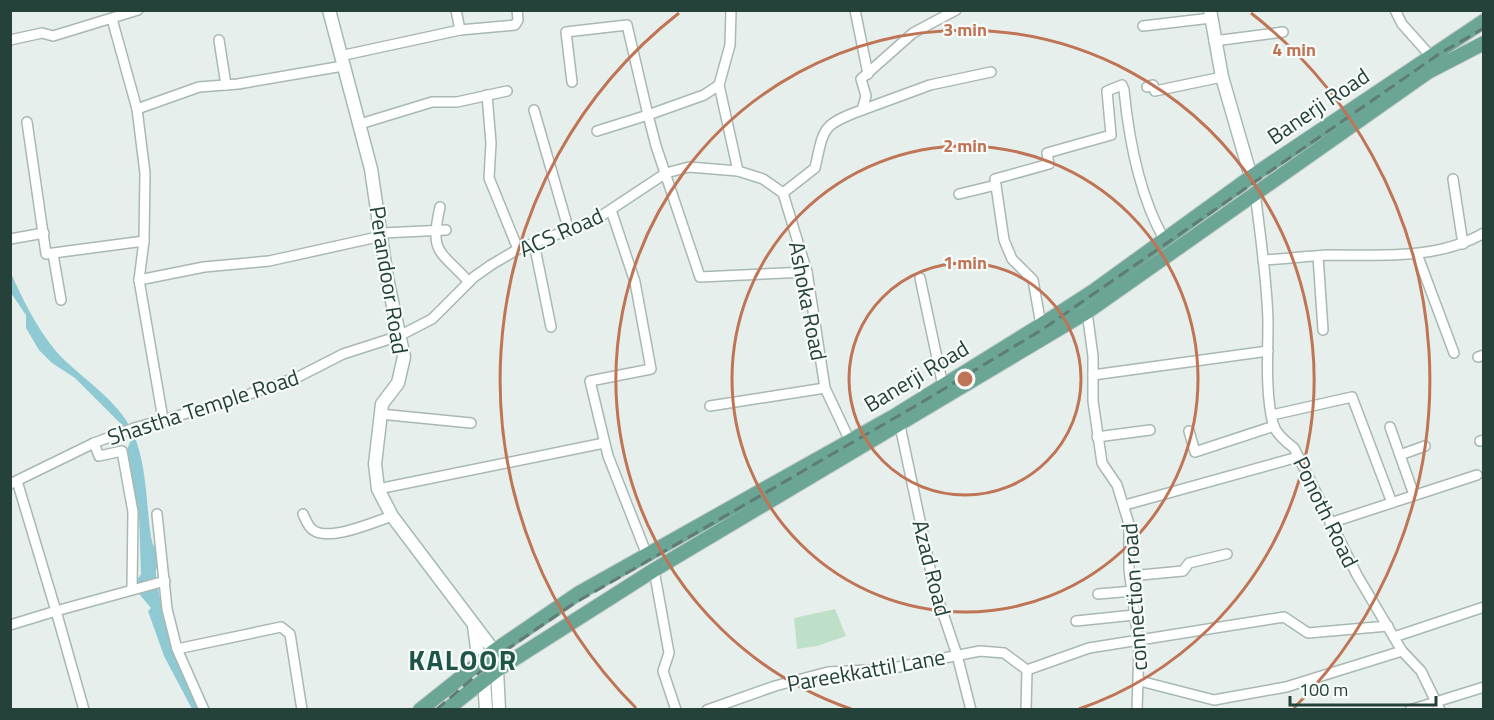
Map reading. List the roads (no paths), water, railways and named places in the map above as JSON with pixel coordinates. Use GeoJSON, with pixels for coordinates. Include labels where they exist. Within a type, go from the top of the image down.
{"type":"FeatureCollection","features":[{"type":"Feature","properties":{"kind":"main road","name":"Perandoor Road"},"geometry":{"type":"LineString","coordinates":[[329,10],[341,61],[360,124],[404,357],[398,383],[382,404],[380,414],[375,464],[378,489],[392,516],[494,651]]}},
{"type":"Feature","properties":{"kind":"main road"},"geometry":{"type":"LineString","coordinates":[[1210,14],[1222,76],[1255,192]]}},
{"type":"Feature","properties":{"kind":"main road","name":"Banerji Road"},"geometry":{"type":"LineString","coordinates":[[447,710],[497,670],[554,632],[898,420],[1087,312],[1435,61],[1484,21]]}},
{"type":"Feature","properties":{"kind":"main road","name":"Banerji Road"},"geometry":{"type":"LineString","coordinates":[[420,710],[494,651],[579,593],[849,439],[898,420],[943,386],[1041,326],[1251,177],[1435,61],[1478,46]]}},
{"type":"Feature","properties":{"kind":"main road"},"geometry":{"type":"LineString","coordinates":[[652,552],[659,567]]}},
{"type":"Feature","properties":{"kind":"main road"},"geometry":{"type":"LineString","coordinates":[[540,619],[554,632]]}},
{"type":"Feature","properties":{"kind":"main road","name":"Perandoor Road"},"geometry":{"type":"LineString","coordinates":[[474,625],[479,663]]}},
{"type":"Feature","properties":{"kind":"main road"},"geometry":{"type":"LineString","coordinates":[[494,651],[499,710]]}},
{"type":"Feature","properties":{"kind":"main road"},"geometry":{"type":"LineString","coordinates":[[479,663],[484,680],[486,710]]}},
{"type":"Feature","properties":{"kind":"street"},"geometry":{"type":"LineString","coordinates":[[10,40],[42,33],[53,36],[138,10]]}},
{"type":"Feature","properties":{"kind":"street"},"geometry":{"type":"LineString","coordinates":[[456,10],[460,30]]}},
{"type":"Feature","properties":{"kind":"street"},"geometry":{"type":"LineString","coordinates":[[138,109],[199,87],[226,85],[341,61],[460,30],[515,24],[518,20],[517,10]]}},
{"type":"Feature","properties":{"kind":"street"},"geometry":{"type":"LineString","coordinates":[[731,10],[730,45],[719,85],[738,171],[763,179],[783,192],[815,168],[822,132],[837,119],[930,85],[991,72]]}},
{"type":"Feature","properties":{"kind":"street"},"geometry":{"type":"LineString","coordinates":[[855,10],[868,74]]}},
{"type":"Feature","properties":{"kind":"street"},"geometry":{"type":"LineString","coordinates":[[862,110],[866,96],[861,79],[913,33],[956,10]]}},
{"type":"Feature","properties":{"kind":"street"},"geometry":{"type":"LineString","coordinates":[[1395,10],[1402,24],[1435,61]]}},
{"type":"Feature","properties":{"kind":"street"},"geometry":{"type":"LineString","coordinates":[[1143,26],[1210,14]]}},
{"type":"Feature","properties":{"kind":"street"},"geometry":{"type":"LineString","coordinates":[[112,19],[138,109],[145,173],[144,241],[139,280],[164,419]]}},
{"type":"Feature","properties":{"kind":"street"},"geometry":{"type":"LineString","coordinates":[[572,82],[566,32],[627,25],[656,146],[700,277],[807,272]]}},
{"type":"Feature","properties":{"kind":"street"},"geometry":{"type":"LineString","coordinates":[[1214,41],[1283,32]]}},
{"type":"Feature","properties":{"kind":"street"},"geometry":{"type":"LineString","coordinates":[[219,40],[226,85]]}},
{"type":"Feature","properties":{"kind":"street"},"geometry":{"type":"LineString","coordinates":[[1147,87],[1153,85],[1155,91],[1222,76]]}},
{"type":"Feature","properties":{"kind":"street"},"geometry":{"type":"LineString","coordinates":[[597,131],[704,95],[719,85]]}},
{"type":"Feature","properties":{"kind":"street"},"geometry":{"type":"LineString","coordinates":[[959,194],[1048,164],[1047,153],[1111,135],[1107,91],[1122,85],[1130,139],[1140,176],[1151,213],[1164,239]]}},
{"type":"Feature","properties":{"kind":"street"},"geometry":{"type":"LineString","coordinates":[[360,124],[432,102],[457,102],[507,91]]}},
{"type":"Feature","properties":{"kind":"street"},"geometry":{"type":"LineString","coordinates":[[487,95],[491,143],[489,178],[518,249]]}},
{"type":"Feature","properties":{"kind":"street"},"geometry":{"type":"LineString","coordinates":[[534,110],[569,231]]}},
{"type":"Feature","properties":{"kind":"street"},"geometry":{"type":"LineString","coordinates":[[27,122],[46,254],[144,241]]}},
{"type":"Feature","properties":{"kind":"street","name":"ACS Road"},"geometry":{"type":"LineString","coordinates":[[399,336],[432,319],[469,282],[518,249],[569,231],[611,210],[666,172],[689,166],[738,171]]}},
{"type":"Feature","properties":{"kind":"street"},"geometry":{"type":"LineString","coordinates":[[1453,179],[1463,244]]}},
{"type":"Feature","properties":{"kind":"street"},"geometry":{"type":"LineString","coordinates":[[995,182],[1004,240],[1012,259],[1033,280],[1041,326]]}},
{"type":"Feature","properties":{"kind":"street","name":"Ashoka Road"},"geometry":{"type":"LineString","coordinates":[[783,192],[807,272],[825,388],[849,439]]}},
{"type":"Feature","properties":{"kind":"street"},"geometry":{"type":"LineString","coordinates":[[1189,431],[1195,452],[1274,426],[1263,260],[1255,192]]}},
{"type":"Feature","properties":{"kind":"street"},"geometry":{"type":"LineString","coordinates":[[440,207],[434,231],[440,255],[469,282]]}},
{"type":"Feature","properties":{"kind":"street"},"geometry":{"type":"LineString","coordinates":[[611,210],[635,282],[651,369],[590,381],[604,443],[652,552]]}},
{"type":"Feature","properties":{"kind":"street"},"geometry":{"type":"LineString","coordinates":[[139,280],[204,267],[269,261],[382,234],[446,230]]}},
{"type":"Feature","properties":{"kind":"street"},"geometry":{"type":"LineString","coordinates":[[10,239],[44,233]]}},
{"type":"Feature","properties":{"kind":"street"},"geometry":{"type":"LineString","coordinates":[[1263,260],[1318,256],[1418,254],[1463,244],[1484,233]]}},
{"type":"Feature","properties":{"kind":"street"},"geometry":{"type":"LineString","coordinates":[[534,243],[551,327]]}},
{"type":"Feature","properties":{"kind":"street"},"geometry":{"type":"LineString","coordinates":[[53,254],[61,300]]}},
{"type":"Feature","properties":{"kind":"street"},"geometry":{"type":"LineString","coordinates":[[1418,254],[1454,353]]}},
{"type":"Feature","properties":{"kind":"street"},"geometry":{"type":"LineString","coordinates":[[1318,256],[1323,330]]}},
{"type":"Feature","properties":{"kind":"street"},"geometry":{"type":"LineString","coordinates":[[920,278],[943,386]]}},
{"type":"Feature","properties":{"kind":"street","name":"connection road"},"geometry":{"type":"LineString","coordinates":[[1087,312],[1092,341],[1093,401],[1102,463],[1125,504],[1129,524],[1130,576],[1138,639],[1140,681],[1137,710]]}},
{"type":"Feature","properties":{"kind":"street","name":"Shastha Temple Road"},"geometry":{"type":"LineString","coordinates":[[14,482],[94,443],[134,428],[237,399],[298,377],[343,354],[399,336]]}},
{"type":"Feature","properties":{"kind":"street"},"geometry":{"type":"LineString","coordinates":[[1094,375],[1268,351]]}},
{"type":"Feature","properties":{"kind":"street"},"geometry":{"type":"LineString","coordinates":[[710,406],[825,388]]}},
{"type":"Feature","properties":{"kind":"street"},"geometry":{"type":"LineString","coordinates":[[1272,415],[1352,397],[1392,503]]}},
{"type":"Feature","properties":{"kind":"street"},"geometry":{"type":"LineString","coordinates":[[380,414],[471,423]]}},
{"type":"Feature","properties":{"kind":"street","name":"Azad Road"},"geometry":{"type":"LineString","coordinates":[[898,420],[934,587],[957,655],[971,710]]}},
{"type":"Feature","properties":{"kind":"street","name":"Ponoth Road"},"geometry":{"type":"LineString","coordinates":[[1274,426],[1284,441],[1294,448],[1357,574],[1402,651],[1421,671],[1438,706]]}},
{"type":"Feature","properties":{"kind":"street"},"geometry":{"type":"LineString","coordinates":[[1390,427],[1414,495]]}},
{"type":"Feature","properties":{"kind":"street"},"geometry":{"type":"LineString","coordinates":[[1098,437],[1150,430]]}},
{"type":"Feature","properties":{"kind":"street"},"geometry":{"type":"LineString","coordinates":[[94,443],[99,456],[122,451],[133,512],[134,589]]}},
{"type":"Feature","properties":{"kind":"street"},"geometry":{"type":"LineString","coordinates":[[378,489],[604,443]]}},
{"type":"Feature","properties":{"kind":"street"},"geometry":{"type":"LineString","coordinates":[[1400,455],[1425,446]]}},
{"type":"Feature","properties":{"kind":"street"},"geometry":{"type":"LineString","coordinates":[[1125,504],[1299,457]]}},
{"type":"Feature","properties":{"kind":"street"},"geometry":{"type":"LineString","coordinates":[[1330,523],[1477,475]]}},
{"type":"Feature","properties":{"kind":"street"},"geometry":{"type":"LineString","coordinates":[[14,482],[56,611],[84,710]]}},
{"type":"Feature","properties":{"kind":"street"},"geometry":{"type":"LineString","coordinates":[[157,514],[162,582],[167,609],[177,649],[204,710]]}},
{"type":"Feature","properties":{"kind":"street"},"geometry":{"type":"LineString","coordinates":[[303,514],[310,529],[319,534],[334,534],[392,516]]}},
{"type":"Feature","properties":{"kind":"street"},"geometry":{"type":"LineString","coordinates":[[1130,576],[1183,571],[1190,563],[1227,554]]}},
{"type":"Feature","properties":{"kind":"street"},"geometry":{"type":"LineString","coordinates":[[659,567],[669,653],[663,671],[676,710]]}},
{"type":"Feature","properties":{"kind":"street"},"geometry":{"type":"LineString","coordinates":[[10,625],[162,582]]}},
{"type":"Feature","properties":{"kind":"street"},"geometry":{"type":"LineString","coordinates":[[1098,594],[1133,591]]}},
{"type":"Feature","properties":{"kind":"street"},"geometry":{"type":"LineString","coordinates":[[1394,637],[1484,607]]}},
{"type":"Feature","properties":{"kind":"street"},"geometry":{"type":"LineString","coordinates":[[1076,621],[1134,615]]}},
{"type":"Feature","properties":{"kind":"street"},"geometry":{"type":"LineString","coordinates":[[1026,710],[1027,670],[1089,648],[1284,617],[1308,633],[1388,626]]}},
{"type":"Feature","properties":{"kind":"street"},"geometry":{"type":"LineString","coordinates":[[177,649],[281,627],[290,634],[302,710]]}},
{"type":"Feature","properties":{"kind":"street","name":"Pareekkattil Lane"},"geometry":{"type":"LineString","coordinates":[[707,710],[775,686],[828,672],[888,669],[980,651],[1004,653],[1027,670]]}},
{"type":"Feature","properties":{"kind":"street"},"geometry":{"type":"LineString","coordinates":[[1140,681],[1214,700],[1286,687],[1402,651]]}},
{"type":"Feature","properties":{"kind":"street"},"geometry":{"type":"LineString","coordinates":[[1410,710],[1438,706],[1484,687]]}},
{"type":"Feature","properties":{"kind":"water"},"geometry":{"type":"Polygon","coordinates":[[[10,271],[19,292],[48,341],[118,409],[133,433],[144,471],[151,537],[153,545],[158,548],[160,568],[156,569],[156,576],[164,621],[200,709],[192,709],[164,656],[148,611],[151,608],[140,595],[135,583],[141,574],[139,515],[127,450],[130,442],[124,427],[75,378],[52,363],[39,350],[26,328],[26,315],[11,293],[10,271]]]}},
{"type":"Feature","properties":{"kind":"railway"},"geometry":{"type":"LineString","coordinates":[[436,710],[503,652],[573,604],[924,401],[1043,329],[1439,54],[1484,28]]}},
{"type":"Feature","properties":{"kind":"district","name":"KALOOR"},"geometry":{"type":"Point","coordinates":[463,659]}}]}
